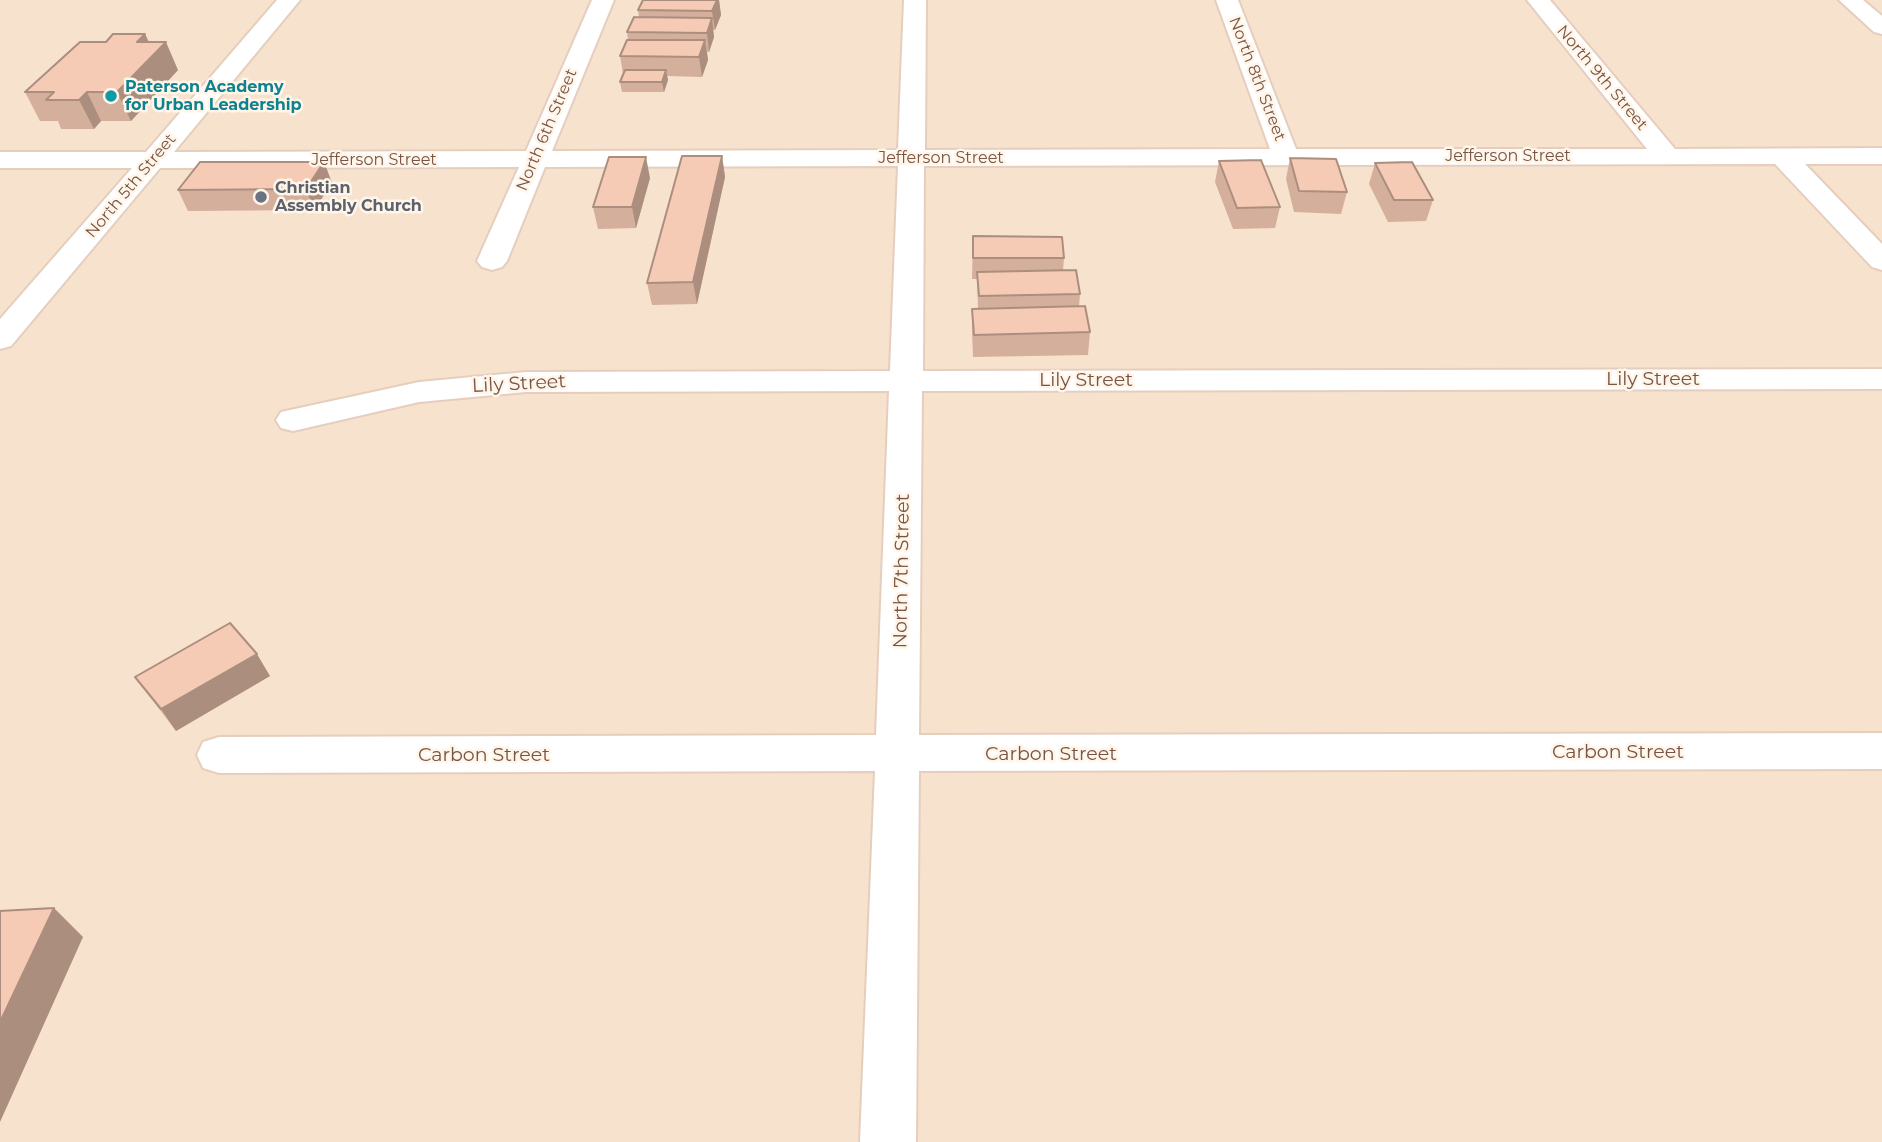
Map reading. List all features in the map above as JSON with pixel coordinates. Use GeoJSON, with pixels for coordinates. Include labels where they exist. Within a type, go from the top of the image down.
{"type":"FeatureCollection","features":[{"type":"Feature","properties":{"kind":"street","name":"North 5th Street"},"geometry":{"type":"LineString","coordinates":[[0,339],[289,0]]}},
{"type":"Feature","properties":{"kind":"street","name":"North 6th Street"},"geometry":{"type":"LineString","coordinates":[[492,261],[603,0]]}},
{"type":"Feature","properties":{"kind":"street","name":"North 7th Street"},"geometry":{"type":"LineString","coordinates":[[888,1142],[915,0]]}},
{"type":"Feature","properties":{"kind":"street","name":"North 8th Street"},"geometry":{"type":"LineString","coordinates":[[1227,0],[1286,157]]}},
{"type":"Feature","properties":{"kind":"street","name":"North 9th Street"},"geometry":{"type":"LineString","coordinates":[[1538,0],[1667,156]]}},
{"type":"Feature","properties":{"kind":"street"},"geometry":{"type":"LineString","coordinates":[[1850,0],[1882,27]]}},
{"type":"Feature","properties":{"kind":"street"},"geometry":{"type":"LineString","coordinates":[[1783,156],[1882,261]]}},
{"type":"Feature","properties":{"kind":"street","name":"Jefferson Street"},"geometry":{"type":"LineString","coordinates":[[0,160],[1882,156]]}},
{"type":"Feature","properties":{"kind":"street","name":"Lily Street"},"geometry":{"type":"LineString","coordinates":[[293,420],[419,392],[526,382],[1882,379]]}},
{"type":"Feature","properties":{"kind":"street","name":"Carbon Street"},"geometry":{"type":"LineString","coordinates":[[219,755],[1882,751]]}},
{"type":"Feature","properties":{"kind":"shaded area"},"geometry":{"type":"Polygon","coordinates":[[[0,0],[1882,0],[1882,1142],[0,1142],[0,0]]]}},
{"type":"Feature","properties":{"kind":"building"},"geometry":{"type":"Polygon","coordinates":[[[643,0],[717,0],[712,11],[638,10],[643,0]]]}},
{"type":"Feature","properties":{"kind":"building"},"geometry":{"type":"Polygon","coordinates":[[[634,17],[712,18],[707,33],[627,32],[634,17]]]}},
{"type":"Feature","properties":{"kind":"building"},"geometry":{"type":"Polygon","coordinates":[[[113,34],[145,34],[137,42],[166,42],[117,92],[87,92],[79,100],[46,100],[54,92],[25,92],[80,42],[106,42],[113,34]]]}},
{"type":"Feature","properties":{"kind":"building"},"geometry":{"type":"Polygon","coordinates":[[[627,40],[705,40],[699,57],[620,56],[627,40]]]}},
{"type":"Feature","properties":{"kind":"building"},"geometry":{"type":"Polygon","coordinates":[[[625,70],[666,70],[662,82],[620,82],[625,70]]]}},
{"type":"Feature","properties":{"kind":"building"},"geometry":{"type":"Polygon","coordinates":[[[682,156],[722,156],[693,282],[647,283],[682,156]]]}},
{"type":"Feature","properties":{"kind":"building"},"geometry":{"type":"Polygon","coordinates":[[[609,157],[646,157],[632,207],[593,207],[609,157]]]}},
{"type":"Feature","properties":{"kind":"building"},"geometry":{"type":"Polygon","coordinates":[[[1290,158],[1336,159],[1347,192],[1299,191],[1290,158]]]}},
{"type":"Feature","properties":{"kind":"building"},"geometry":{"type":"Polygon","coordinates":[[[1261,160],[1280,207],[1237,208],[1219,161],[1261,160]]]}},
{"type":"Feature","properties":{"kind":"building"},"geometry":{"type":"Polygon","coordinates":[[[200,162],[324,162],[306,189],[178,190],[200,162]]]}},
{"type":"Feature","properties":{"kind":"building"},"geometry":{"type":"Polygon","coordinates":[[[1412,162],[1433,200],[1394,200],[1375,163],[1412,162]]]}},
{"type":"Feature","properties":{"kind":"building"},"geometry":{"type":"Polygon","coordinates":[[[973,236],[1062,237],[1064,258],[973,258],[973,236]]]}},
{"type":"Feature","properties":{"kind":"building"},"geometry":{"type":"Polygon","coordinates":[[[1076,270],[1080,294],[979,296],[977,272],[1076,270]]]}},
{"type":"Feature","properties":{"kind":"building"},"geometry":{"type":"Polygon","coordinates":[[[1085,306],[1090,332],[974,335],[972,309],[1085,306]]]}},
{"type":"Feature","properties":{"kind":"building"},"geometry":{"type":"Polygon","coordinates":[[[230,623],[257,654],[161,709],[135,677],[230,623]]]}},
{"type":"Feature","properties":{"kind":"building"},"geometry":{"type":"Polygon","coordinates":[[[54,908],[0,1022],[0,911],[54,908]]]}},
{"type":"Feature","properties":{"kind":"place","name":"Paterson Academy for Urban Leadership"},"geometry":{"type":"Point","coordinates":[111,96]}},
{"type":"Feature","properties":{"kind":"place","name":"Christian Assembly Church"},"geometry":{"type":"Point","coordinates":[261,197]}}]}
